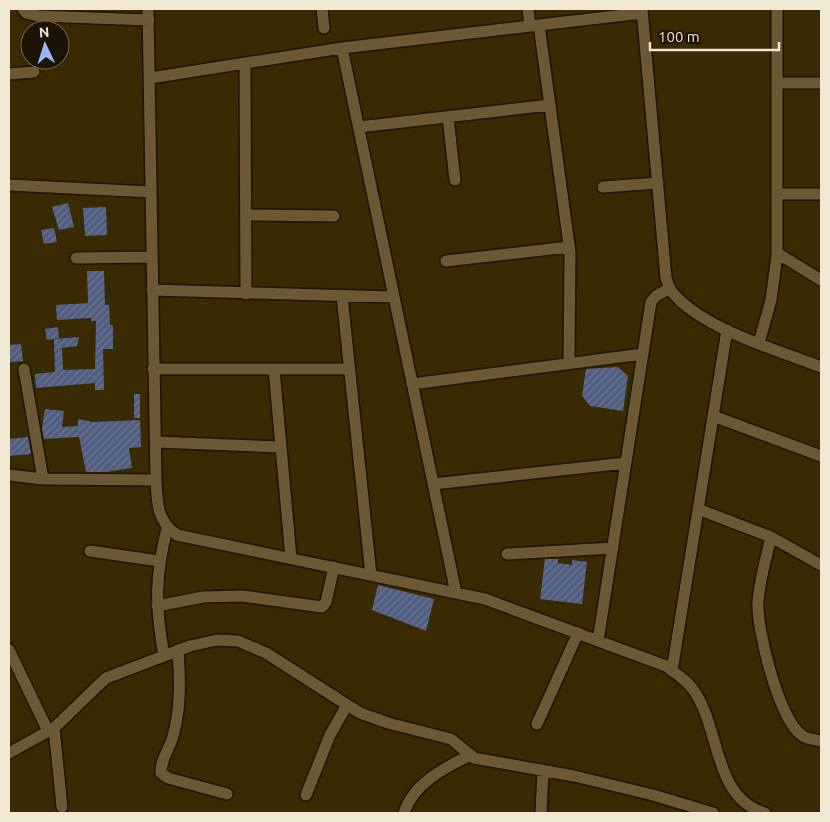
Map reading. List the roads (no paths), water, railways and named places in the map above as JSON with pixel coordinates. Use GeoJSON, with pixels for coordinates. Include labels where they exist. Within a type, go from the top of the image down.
{"type":"FeatureCollection","features":[{"type":"Feature","properties":{"kind":"street"},"geometry":{"type":"LineString","coordinates":[[23,9],[26,13],[38,16],[148,14],[154,442],[157,506],[167,528],[177,535],[485,599],[672,670],[692,689],[700,703],[730,786],[741,801],[755,810],[765,813]]}},
{"type":"Feature","properties":{"kind":"street"},"geometry":{"type":"LineString","coordinates":[[322,9],[324,28]]}},
{"type":"Feature","properties":{"kind":"street"},"geometry":{"type":"LineString","coordinates":[[528,9],[534,26],[550,105],[569,247],[570,364]]}},
{"type":"Feature","properties":{"kind":"street"},"geometry":{"type":"LineString","coordinates":[[758,343],[771,300],[777,253],[777,9]]}},
{"type":"Feature","properties":{"kind":"street"},"geometry":{"type":"LineString","coordinates":[[150,78],[342,48],[534,26],[642,11],[666,278],[671,291],[684,303],[727,330],[821,367]]}},
{"type":"Feature","properties":{"kind":"street"},"geometry":{"type":"LineString","coordinates":[[342,48],[456,593]]}},
{"type":"Feature","properties":{"kind":"street"},"geometry":{"type":"LineString","coordinates":[[245,63],[246,294]]}},
{"type":"Feature","properties":{"kind":"street"},"geometry":{"type":"LineString","coordinates":[[9,74],[34,72]]}},
{"type":"Feature","properties":{"kind":"street"},"geometry":{"type":"LineString","coordinates":[[777,83],[821,83]]}},
{"type":"Feature","properties":{"kind":"street"},"geometry":{"type":"LineString","coordinates":[[358,127],[550,105]]}},
{"type":"Feature","properties":{"kind":"street"},"geometry":{"type":"LineString","coordinates":[[448,117],[455,180]]}},
{"type":"Feature","properties":{"kind":"street"},"geometry":{"type":"LineString","coordinates":[[603,187],[658,183]]}},
{"type":"Feature","properties":{"kind":"street"},"geometry":{"type":"LineString","coordinates":[[9,185],[151,192]]}},
{"type":"Feature","properties":{"kind":"street"},"geometry":{"type":"LineString","coordinates":[[777,194],[821,194]]}},
{"type":"Feature","properties":{"kind":"street"},"geometry":{"type":"LineString","coordinates":[[246,215],[334,216]]}},
{"type":"Feature","properties":{"kind":"street"},"geometry":{"type":"LineString","coordinates":[[446,261],[569,247]]}},
{"type":"Feature","properties":{"kind":"street"},"geometry":{"type":"LineString","coordinates":[[777,253],[821,280]]}},
{"type":"Feature","properties":{"kind":"street"},"geometry":{"type":"LineString","coordinates":[[76,258],[151,257]]}},
{"type":"Feature","properties":{"kind":"street"},"geometry":{"type":"LineString","coordinates":[[598,641],[651,302],[656,296],[670,288]]}},
{"type":"Feature","properties":{"kind":"street"},"geometry":{"type":"LineString","coordinates":[[152,290],[394,297]]}},
{"type":"Feature","properties":{"kind":"street"},"geometry":{"type":"LineString","coordinates":[[342,296],[371,575]]}},
{"type":"Feature","properties":{"kind":"street"},"geometry":{"type":"LineString","coordinates":[[672,670],[727,330]]}},
{"type":"Feature","properties":{"kind":"street"},"geometry":{"type":"LineString","coordinates":[[412,384],[643,354]]}},
{"type":"Feature","properties":{"kind":"street"},"geometry":{"type":"LineString","coordinates":[[24,369],[43,479]]}},
{"type":"Feature","properties":{"kind":"street"},"geometry":{"type":"LineString","coordinates":[[153,369],[349,370]]}},
{"type":"Feature","properties":{"kind":"street"},"geometry":{"type":"LineString","coordinates":[[274,369],[291,558]]}},
{"type":"Feature","properties":{"kind":"street"},"geometry":{"type":"LineString","coordinates":[[713,416],[821,456]]}},
{"type":"Feature","properties":{"kind":"street"},"geometry":{"type":"LineString","coordinates":[[154,442],[281,447]]}},
{"type":"Feature","properties":{"kind":"street"},"geometry":{"type":"LineString","coordinates":[[433,484],[626,463]]}},
{"type":"Feature","properties":{"kind":"street"},"geometry":{"type":"LineString","coordinates":[[9,475],[43,479],[156,480]]}},
{"type":"Feature","properties":{"kind":"street"},"geometry":{"type":"LineString","coordinates":[[698,509],[771,537],[821,565]]}},
{"type":"Feature","properties":{"kind":"street"},"geometry":{"type":"LineString","coordinates":[[164,655],[157,606],[159,561],[167,528]]}},
{"type":"Feature","properties":{"kind":"street"},"geometry":{"type":"LineString","coordinates":[[771,537],[758,602],[762,642],[777,692],[790,721],[802,736],[821,741]]}},
{"type":"Feature","properties":{"kind":"street"},"geometry":{"type":"LineString","coordinates":[[506,554],[613,548]]}},
{"type":"Feature","properties":{"kind":"street"},"geometry":{"type":"LineString","coordinates":[[90,551],[159,561]]}},
{"type":"Feature","properties":{"kind":"street"},"geometry":{"type":"LineString","coordinates":[[157,606],[203,597],[242,596],[322,607],[326,602],[334,567]]}},
{"type":"Feature","properties":{"kind":"street"},"geometry":{"type":"LineString","coordinates":[[536,724],[578,633]]}},
{"type":"Feature","properties":{"kind":"street"},"geometry":{"type":"LineString","coordinates":[[9,753],[51,729],[106,678],[178,650],[217,640],[238,641],[266,653],[360,713],[388,723],[451,739],[471,755],[482,760],[574,776],[653,795],[713,813]]}},
{"type":"Feature","properties":{"kind":"street"},"geometry":{"type":"LineString","coordinates":[[9,650],[51,729],[62,807]]}},
{"type":"Feature","properties":{"kind":"street"},"geometry":{"type":"LineString","coordinates":[[178,650],[180,678],[178,708],[174,736],[161,768],[161,773],[168,778],[227,794]]}},
{"type":"Feature","properties":{"kind":"street"},"geometry":{"type":"LineString","coordinates":[[306,795],[330,735],[347,705]]}},
{"type":"Feature","properties":{"kind":"street"},"geometry":{"type":"LineString","coordinates":[[404,813],[414,793],[448,766],[471,755]]}},
{"type":"Feature","properties":{"kind":"street"},"geometry":{"type":"LineString","coordinates":[[541,813],[543,771]]}}]}
